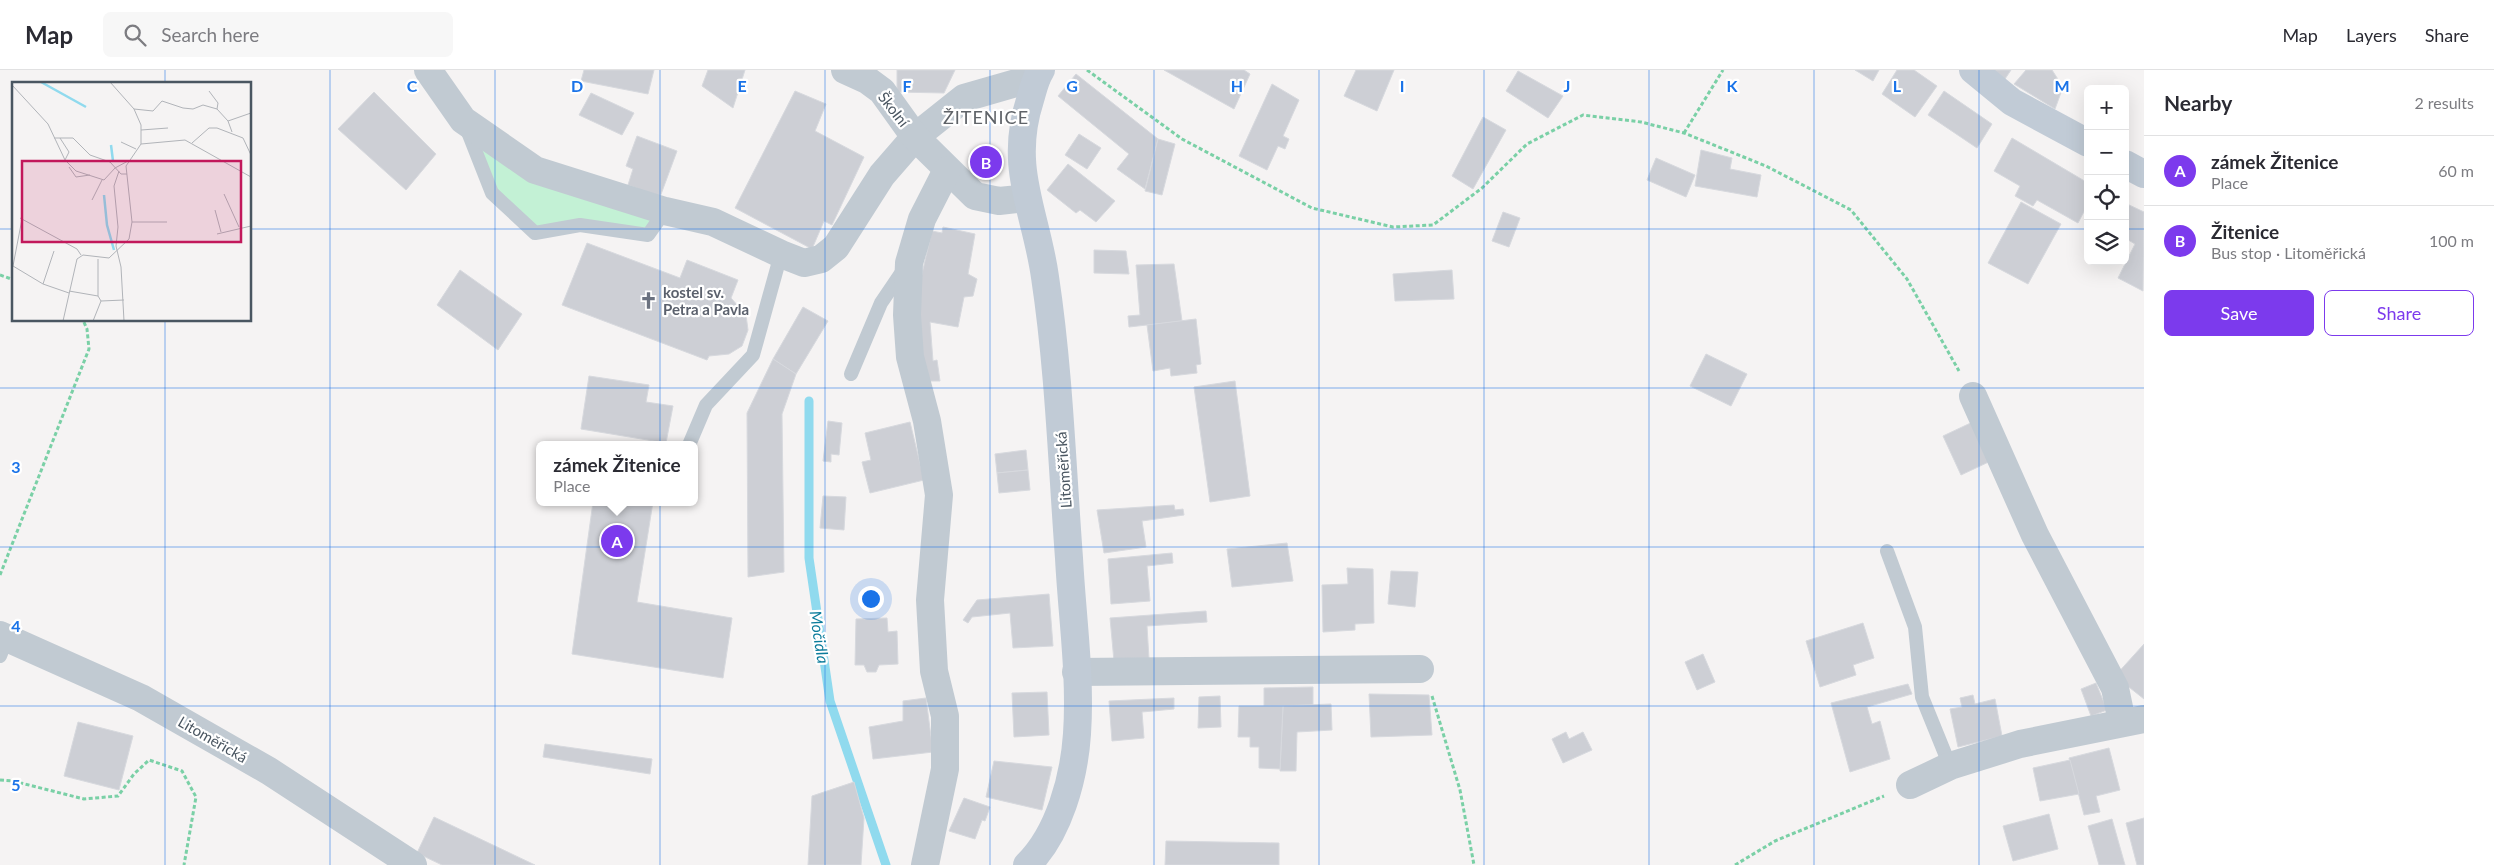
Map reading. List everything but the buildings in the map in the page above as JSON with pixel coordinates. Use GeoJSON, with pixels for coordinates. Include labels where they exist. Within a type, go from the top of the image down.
{"type":"FeatureCollection","features":[{"type":"Feature","properties":{"kind":"street"},"geometry":{"type":"LineString","coordinates":[[428,70],[463,120],[535,170],[665,211],[713,222],[781,254],[804,262],[820,259],[836,248],[882,175],[915,137],[964,98],[1039,74]]}},
{"type":"Feature","properties":{"kind":"street","name":"Školní"},"geometry":{"type":"LineString","coordinates":[[845,70],[867,80],[882,91],[915,137],[975,196],[999,201],[1027,198]]}},
{"type":"Feature","properties":{"kind":"street"},"geometry":{"type":"LineString","coordinates":[[1973,70],[2012,102],[2084,142]]}},
{"type":"Feature","properties":{"kind":"street","name":"Litoměřická"},"geometry":{"type":"LineString","coordinates":[[1027,865],[1036,856],[1052,832],[1062,808],[1077,734],[1076,672],[1055,350],[1045,273],[1027,198],[1020,159],[1023,122],[1039,74]]}},
{"type":"Feature","properties":{"kind":"street"},"geometry":{"type":"LineString","coordinates":[[2129,166],[2144,174]]}},
{"type":"Feature","properties":{"kind":"street"},"geometry":{"type":"LineString","coordinates":[[925,865],[944,769],[945,716],[934,670],[930,600],[939,495],[927,421],[910,357],[907,315],[909,262],[922,220],[947,170]]}},
{"type":"Feature","properties":{"kind":"street"},"geometry":{"type":"LineString","coordinates":[[1910,785],[1950,766],[2020,744],[2133,720],[2035,535],[1973,396]]}},
{"type":"Feature","properties":{"kind":"street","name":"Litoměřická"},"geometry":{"type":"LineString","coordinates":[[2,643],[141,698],[269,771],[413,865]]}},
{"type":"Feature","properties":{"kind":"street"},"geometry":{"type":"LineString","coordinates":[[1076,672],[1420,669]]}},
{"type":"Feature","properties":{"kind":"lane"},"geometry":{"type":"LineString","coordinates":[[463,120],[492,193],[535,233],[580,225],[648,235],[665,211]]}},
{"type":"Feature","properties":{"kind":"lane"},"geometry":{"type":"LineString","coordinates":[[691,441],[706,405],[753,355],[781,254]]}},
{"type":"Feature","properties":{"kind":"lane"},"geometry":{"type":"LineString","coordinates":[[851,374],[881,303],[909,262]]}},
{"type":"Feature","properties":{"kind":"lane"},"geometry":{"type":"LineString","coordinates":[[1887,551],[1915,627],[1922,696],[1950,766]]}},
{"type":"Feature","properties":{"kind":"path"},"geometry":{"type":"LineString","coordinates":[[1087,70],[1182,140],[1312,208],[1393,227],[1433,225],[1482,188],[1527,144],[1584,115],[1641,122],[1684,133],[1766,166],[1851,210],[1907,279],[1973,396]]}},
{"type":"Feature","properties":{"kind":"path"},"geometry":{"type":"LineString","coordinates":[[1684,133],[1723,70]]}},
{"type":"Feature","properties":{"kind":"path"},"geometry":{"type":"LineString","coordinates":[[0,275],[12,279]]}},
{"type":"Feature","properties":{"kind":"path"},"geometry":{"type":"LineString","coordinates":[[0,575],[89,349],[87,329],[83,321]]}},
{"type":"Feature","properties":{"kind":"path"},"geometry":{"type":"LineString","coordinates":[[1420,669],[1431,694],[1460,790],[1474,865]]}},
{"type":"Feature","properties":{"kind":"path"},"geometry":{"type":"LineString","coordinates":[[0,780],[13,781],[84,799],[118,796],[134,774],[150,760],[182,771],[196,797],[184,865]]}},
{"type":"Feature","properties":{"kind":"path"},"geometry":{"type":"LineString","coordinates":[[1735,865],[1775,841],[1910,785]]}},
{"type":"Feature","properties":{"kind":"green space"},"geometry":{"type":"Polygon","coordinates":[[[463,120],[535,170],[665,211],[648,235],[580,225],[535,233],[492,193],[463,120]]]}},
{"type":"Feature","properties":{"kind":"waterway","name":"Močidla"},"geometry":{"type":"LineString","coordinates":[[809,401],[809,558],[830,701],[886,865]]}},
{"type":"Feature","properties":{"kind":"place","name":"Žitenice"},"geometry":{"type":"Point","coordinates":[986,162]}},
{"type":"Feature","properties":{"kind":"place","name":"kostel sv. Petra a Pavla"},"geometry":{"type":"Point","coordinates":[649,301]}},
{"type":"Feature","properties":{"kind":"place","name":"zámek Žitenice"},"geometry":{"type":"Point","coordinates":[617,541]}},
{"type":"Feature","properties":{"kind":"district","name":"ŽITENICE"},"geometry":{"type":"Point","coordinates":[986,117]}}]}
